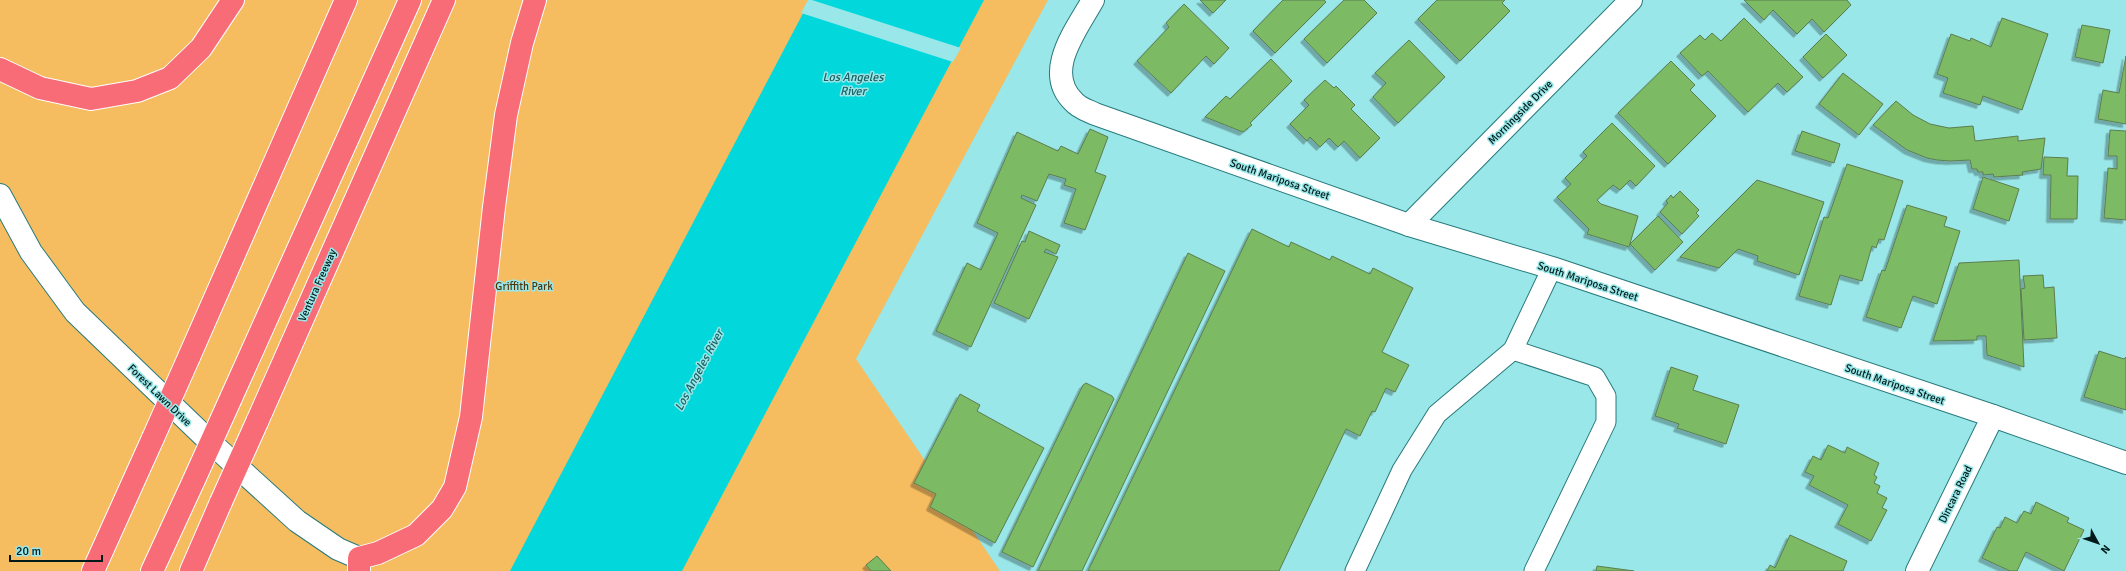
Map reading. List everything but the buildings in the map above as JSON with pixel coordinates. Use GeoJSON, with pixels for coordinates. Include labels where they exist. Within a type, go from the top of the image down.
{"type":"FeatureCollection","features":[{"type":"Feature","properties":{"kind":"highway"},"geometry":{"type":"LineString","coordinates":[[0,69],[40,88],[91,99],[137,91],[170,78],[201,48],[233,0]]}},
{"type":"Feature","properties":{"kind":"highway"},"geometry":{"type":"LineString","coordinates":[[94,571],[346,0]]}},
{"type":"Feature","properties":{"kind":"highway"},"geometry":{"type":"LineString","coordinates":[[152,571],[410,0]]}},
{"type":"Feature","properties":{"kind":"highway","name":"Ventura Freeway"},"geometry":{"type":"LineString","coordinates":[[191,571],[444,0]]}},
{"type":"Feature","properties":{"kind":"highway"},"geometry":{"type":"LineString","coordinates":[[359,565],[378,553],[416,535],[442,509],[455,487],[471,417],[493,215],[506,115],[522,43],[535,0]]}},
{"type":"Feature","properties":{"kind":"street","name":"South Mariposa Street"},"geometry":{"type":"LineString","coordinates":[[1093,0],[1067,47],[1060,68],[1061,83],[1074,103],[1095,114],[1409,225],[1552,268],[1993,416],[2126,464]]}},
{"type":"Feature","properties":{"kind":"street","name":"Morningside Drive"},"geometry":{"type":"LineString","coordinates":[[1409,225],[1631,0]]}},
{"type":"Feature","properties":{"kind":"street","name":"Forest Lawn Drive"},"geometry":{"type":"LineString","coordinates":[[0,195],[31,252],[75,312],[208,440],[297,521],[359,565]]}},
{"type":"Feature","properties":{"kind":"street","name":"Dincara Road"},"geometry":{"type":"LineString","coordinates":[[1917,571],[1993,416]]}},
{"type":"Feature","properties":{"kind":"lane"},"geometry":{"type":"LineString","coordinates":[[1354,571],[1402,470],[1438,414],[1513,350],[1552,268]]}},
{"type":"Feature","properties":{"kind":"lane"},"geometry":{"type":"LineString","coordinates":[[1513,350],[1595,377],[1606,396],[1606,422],[1534,571]]}},
{"type":"Feature","properties":{"kind":"green space","name":"Griffith Park"},"geometry":{"type":"Polygon","coordinates":[[[0,0],[1048,0],[856,359],[1000,571],[0,571],[0,0]]]}},
{"type":"Feature","properties":{"kind":"water","name":"Los Angeles River"},"geometry":{"type":"Polygon","coordinates":[[[810,0],[984,0],[682,571],[510,571],[810,0]]]}},
{"type":"Feature","properties":{"kind":"pier"},"geometry":{"type":"Polygon","coordinates":[[[808,0],[961,48],[953,62],[801,13],[808,0]]]}}]}
